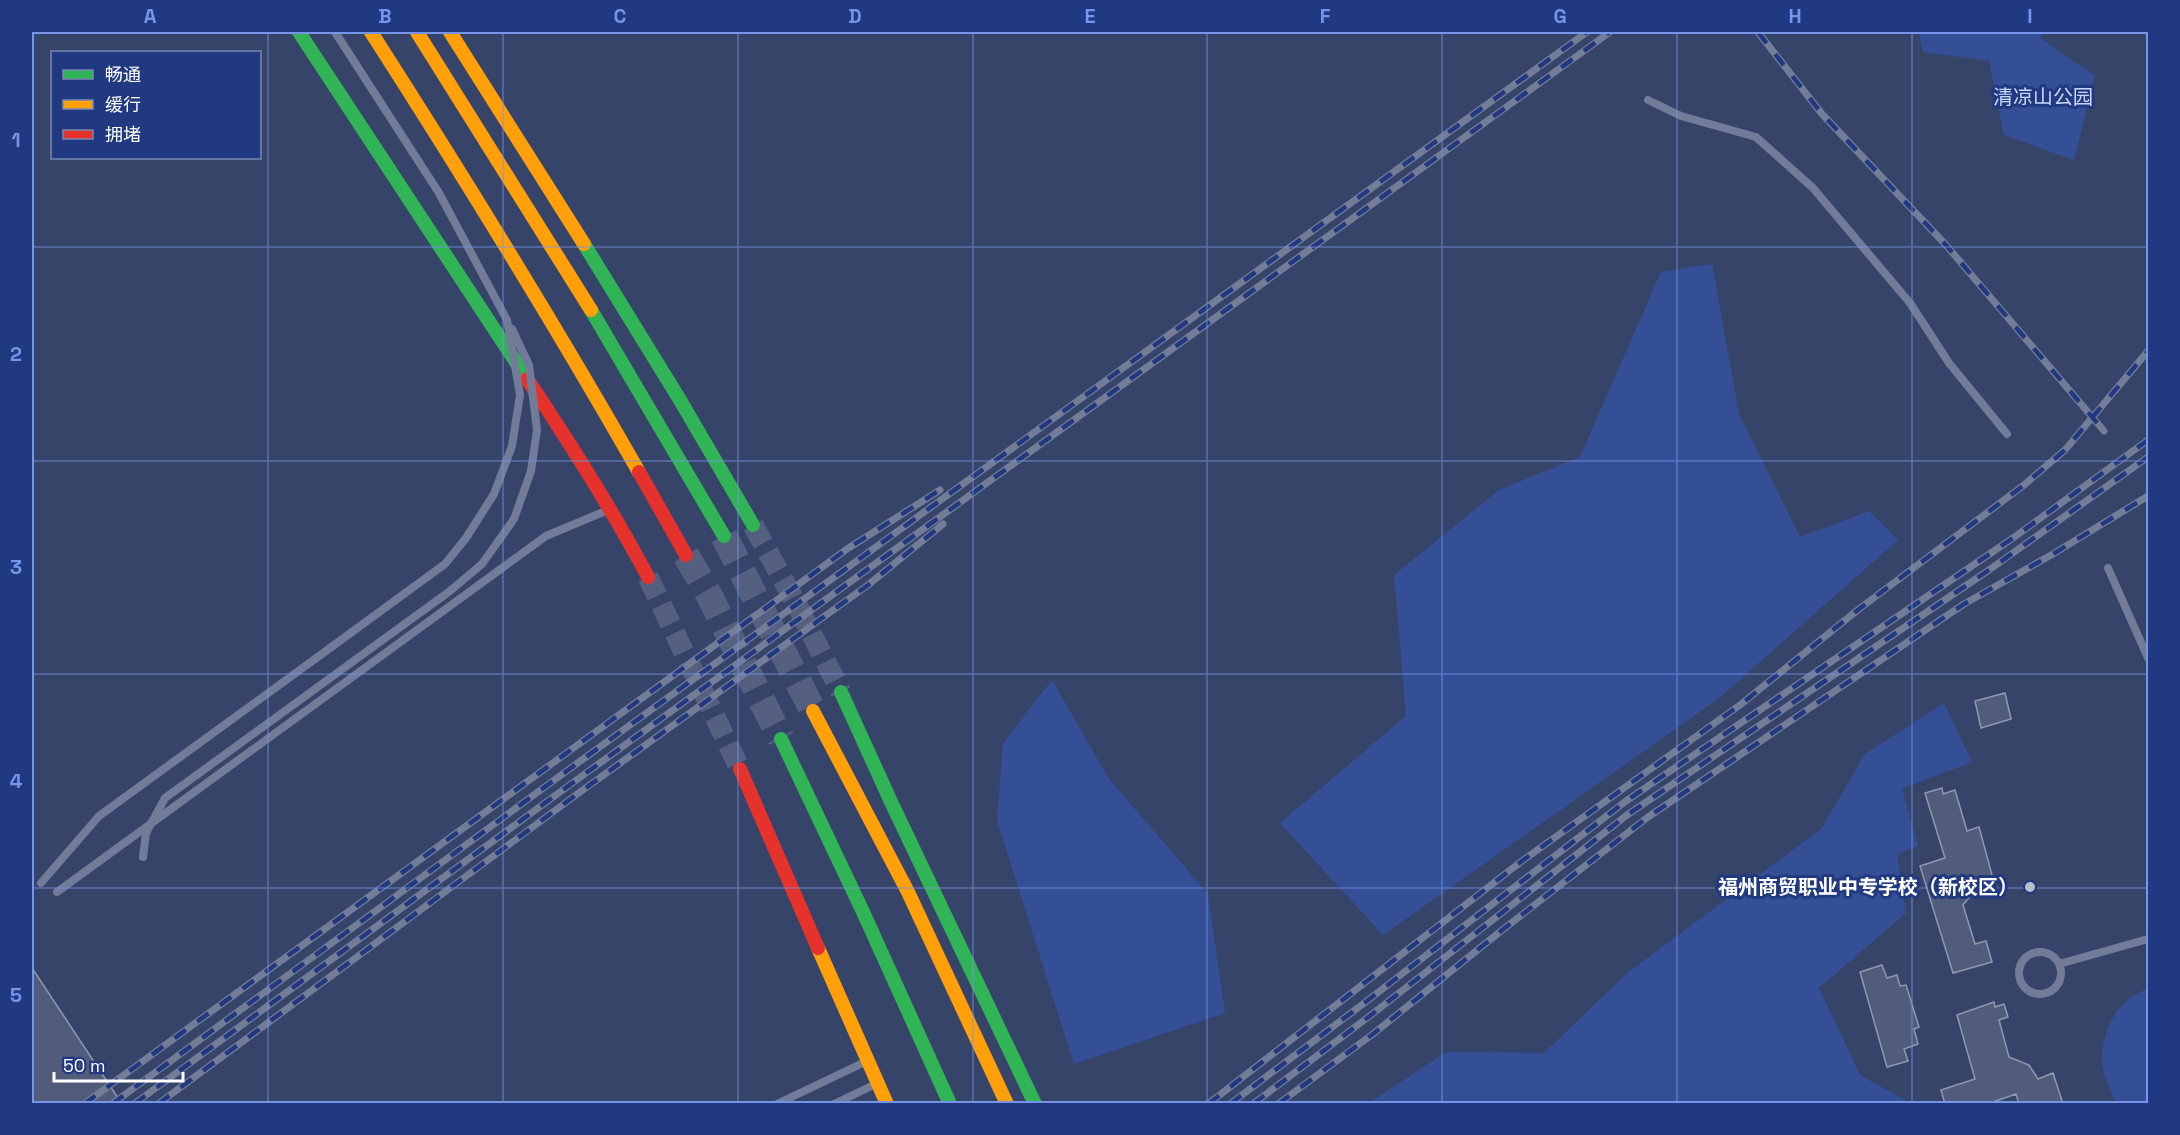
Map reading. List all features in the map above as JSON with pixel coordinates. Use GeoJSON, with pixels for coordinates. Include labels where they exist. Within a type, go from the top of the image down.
{"type":"FeatureCollection","features":[{"type":"Feature","properties":{"kind":"main road"},"geometry":{"type":"LineString","coordinates":[[299,32],[567,439],[648,577]]}},
{"type":"Feature","properties":{"kind":"main road"},"geometry":{"type":"LineString","coordinates":[[372,32],[573,356],[686,555]]}},
{"type":"Feature","properties":{"kind":"main road"},"geometry":{"type":"LineString","coordinates":[[417,32],[505,169],[664,428],[724,536]]}},
{"type":"Feature","properties":{"kind":"main road"},"geometry":{"type":"LineString","coordinates":[[450,32],[599,268],[704,439],[753,525]]}},
{"type":"Feature","properties":{"kind":"main road"},"geometry":{"type":"LineString","coordinates":[[841,692],[1035,1104]]}},
{"type":"Feature","properties":{"kind":"main road"},"geometry":{"type":"LineString","coordinates":[[813,711],[908,892],[1007,1104]]}},
{"type":"Feature","properties":{"kind":"main road"},"geometry":{"type":"LineString","coordinates":[[780,739],[864,914],[950,1104]]}},
{"type":"Feature","properties":{"kind":"main road"},"geometry":{"type":"LineString","coordinates":[[740,769],[887,1104]]}},
{"type":"Feature","properties":{"kind":"lane"},"geometry":{"type":"LineString","coordinates":[[143,857],[146,833],[165,798],[450,591],[482,564],[514,519],[531,471],[537,430],[529,365],[439,193],[335,32]]}},
{"type":"Feature","properties":{"kind":"lane"},"geometry":{"type":"LineString","coordinates":[[1648,100],[1682,116],[1756,136],[1813,188],[1910,303],[1949,363],[2007,434]]}},
{"type":"Feature","properties":{"kind":"lane"},"geometry":{"type":"LineString","coordinates":[[41,883],[99,816],[445,564],[466,538],[494,494],[512,446],[520,395],[507,320]]}},
{"type":"Feature","properties":{"kind":"lane"},"geometry":{"type":"LineString","coordinates":[[57,892],[546,536],[610,510]]}},
{"type":"Feature","properties":{"kind":"lane"},"geometry":{"type":"LineString","coordinates":[[2108,568],[2148,658]]}},
{"type":"Feature","properties":{"kind":"lane"},"geometry":{"type":"LineString","coordinates":[[2059,964],[2148,939]]}},
{"type":"Feature","properties":{"kind":"lane"},"geometry":{"type":"LineString","coordinates":[[2035,952],[2049,954],[2059,964],[2061,978],[2048,993],[2029,991],[2020,980],[2019,973],[2023,960],[2035,952]]}},
{"type":"Feature","properties":{"kind":"lane"},"geometry":{"type":"LineString","coordinates":[[777,1104],[867,1061]]}},
{"type":"Feature","properties":{"kind":"lane"},"geometry":{"type":"LineString","coordinates":[[834,1104],[878,1084]]}},
{"type":"Feature","properties":{"kind":"green space","name":"清凉山公园"},"geometry":{"type":"Polygon","coordinates":[[[1919,32],[2044,32],[2040,38],[2095,76],[2074,160],[2004,135],[1989,61],[1923,52],[1919,32]]]}},
{"type":"Feature","properties":{"kind":"green space"},"geometry":{"type":"Polygon","coordinates":[[[1712,264],[1739,414],[1800,537],[1869,511],[1898,540],[1718,699],[1383,935],[1280,823],[1406,716],[1394,575],[1499,490],[1580,457],[1661,272],[1712,264]]]}},
{"type":"Feature","properties":{"kind":"green space"},"geometry":{"type":"Polygon","coordinates":[[[1052,680],[1109,779],[1208,894],[1225,1013],[1074,1064],[997,820],[1003,743],[1052,680]]]}},
{"type":"Feature","properties":{"kind":"green space"},"geometry":{"type":"Polygon","coordinates":[[[1944,703],[1972,762],[1902,789],[1918,846],[1897,854],[1906,913],[1819,988],[1860,1075],[1910,1103],[1369,1103],[1446,1052],[1544,1053],[1626,974],[1821,829],[1865,754],[1944,703]]]}},
{"type":"Feature","properties":{"kind":"green space"},"geometry":{"type":"Polygon","coordinates":[[[2148,989],[2148,1103],[2116,1103],[2102,1063],[2104,1040],[2120,1008],[2137,993],[2148,989]]]}},
{"type":"Feature","properties":{"kind":"building"},"geometry":{"type":"Polygon","coordinates":[[[2005,693],[2011,719],[1981,728],[1975,701],[2005,693]]]}},
{"type":"Feature","properties":{"kind":"building"},"geometry":{"type":"Polygon","coordinates":[[[1942,788],[1943,794],[1955,790],[1967,831],[1979,827],[1992,875],[1975,880],[1973,893],[1963,905],[1975,944],[1986,941],[1992,962],[1953,973],[1920,866],[1945,858],[1925,793],[1942,788]]]}},
{"type":"Feature","properties":{"kind":"building"},"geometry":{"type":"Polygon","coordinates":[[[1882,965],[1887,978],[1897,975],[1900,986],[1906,985],[1919,1027],[1914,1029],[1918,1044],[1904,1049],[1908,1061],[1887,1067],[1860,972],[1882,965]]]}},
{"type":"Feature","properties":{"kind":"building"},"geometry":{"type":"Polygon","coordinates":[[[32,968],[122,1104],[32,1104],[32,968]]]}},
{"type":"Feature","properties":{"kind":"building"},"geometry":{"type":"Polygon","coordinates":[[[1994,1002],[1995,1007],[2004,1004],[2008,1017],[1999,1020],[2009,1057],[2029,1065],[2038,1079],[2053,1073],[2063,1104],[2019,1104],[2016,1094],[1987,1104],[1945,1104],[1941,1090],[1975,1079],[1957,1015],[1994,1002]]]}},
{"type":"Feature","properties":{"kind":"tunnel"},"geometry":{"type":"LineString","coordinates":[[753,525],[841,692]]}},
{"type":"Feature","properties":{"kind":"tunnel"},"geometry":{"type":"LineString","coordinates":[[724,536],[813,711]]}},
{"type":"Feature","properties":{"kind":"tunnel"},"geometry":{"type":"LineString","coordinates":[[686,555],[709,595],[781,739]]}},
{"type":"Feature","properties":{"kind":"tunnel"},"geometry":{"type":"LineString","coordinates":[[648,577],[740,769]]}},
{"type":"Feature","properties":{"kind":"railway"},"geometry":{"type":"LineString","coordinates":[[112,1104],[568,770],[1587,32]]}},
{"type":"Feature","properties":{"kind":"railway"},"geometry":{"type":"LineString","coordinates":[[134,1104],[575,781],[1610,32]]}},
{"type":"Feature","properties":{"kind":"railway"},"geometry":{"type":"LineString","coordinates":[[1758,32],[1822,114],[1946,245],[2104,431]]}},
{"type":"Feature","properties":{"kind":"railway"},"geometry":{"type":"LineString","coordinates":[[1208,1104],[1522,861],[1740,705],[1859,609],[2024,485],[2065,450],[2148,351]]}},
{"type":"Feature","properties":{"kind":"railway"},"geometry":{"type":"LineString","coordinates":[[1230,1104],[1626,801],[2013,538],[2148,440]]}},
{"type":"Feature","properties":{"kind":"railway"},"geometry":{"type":"LineString","coordinates":[[1253,1104],[1627,815],[1989,570],[2148,457]]}},
{"type":"Feature","properties":{"kind":"railway"},"geometry":{"type":"LineString","coordinates":[[84,1104],[847,549],[940,490]]}},
{"type":"Feature","properties":{"kind":"railway"},"geometry":{"type":"LineString","coordinates":[[1278,1104],[1373,1034],[1648,817],[1964,604],[2053,554],[2148,496]]}},
{"type":"Feature","properties":{"kind":"railway"},"geometry":{"type":"LineString","coordinates":[[158,1104],[580,792],[868,585],[943,524]]}},
{"type":"Feature","properties":{"kind":"traffic: fast"},"geometry":{"type":"LineString","coordinates":[[299,32],[527,379]]}},
{"type":"Feature","properties":{"kind":"traffic: fast"},"geometry":{"type":"LineString","coordinates":[[584,244],[680,400],[753,525]]}},
{"type":"Feature","properties":{"kind":"traffic: fast"},"geometry":{"type":"LineString","coordinates":[[591,310],[724,536]]}},
{"type":"Feature","properties":{"kind":"traffic: fast"},"geometry":{"type":"LineString","coordinates":[[841,692],[1035,1104]]}},
{"type":"Feature","properties":{"kind":"traffic: fast"},"geometry":{"type":"LineString","coordinates":[[781,739],[950,1104]]}},
{"type":"Feature","properties":{"kind":"traffic: slow"},"geometry":{"type":"LineString","coordinates":[[371,32],[508,250],[639,472]]}},
{"type":"Feature","properties":{"kind":"traffic: slow"},"geometry":{"type":"LineString","coordinates":[[417,32],[591,310]]}},
{"type":"Feature","properties":{"kind":"traffic: slow"},"geometry":{"type":"LineString","coordinates":[[450,32],[584,244]]}},
{"type":"Feature","properties":{"kind":"traffic: slow"},"geometry":{"type":"LineString","coordinates":[[813,711],[908,892],[1007,1104]]}},
{"type":"Feature","properties":{"kind":"traffic: slow"},"geometry":{"type":"LineString","coordinates":[[818,948],[887,1104]]}},
{"type":"Feature","properties":{"kind":"traffic: jam"},"geometry":{"type":"LineString","coordinates":[[527,379],[590,476],[648,577]]}},
{"type":"Feature","properties":{"kind":"traffic: jam"},"geometry":{"type":"LineString","coordinates":[[639,472],[686,555]]}},
{"type":"Feature","properties":{"kind":"traffic: jam"},"geometry":{"type":"LineString","coordinates":[[740,769],[818,948]]}},
{"type":"Feature","properties":{"kind":"place","name":"福州商贸职业中专学校（新校区）"},"geometry":{"type":"Point","coordinates":[2030,887]}}]}
